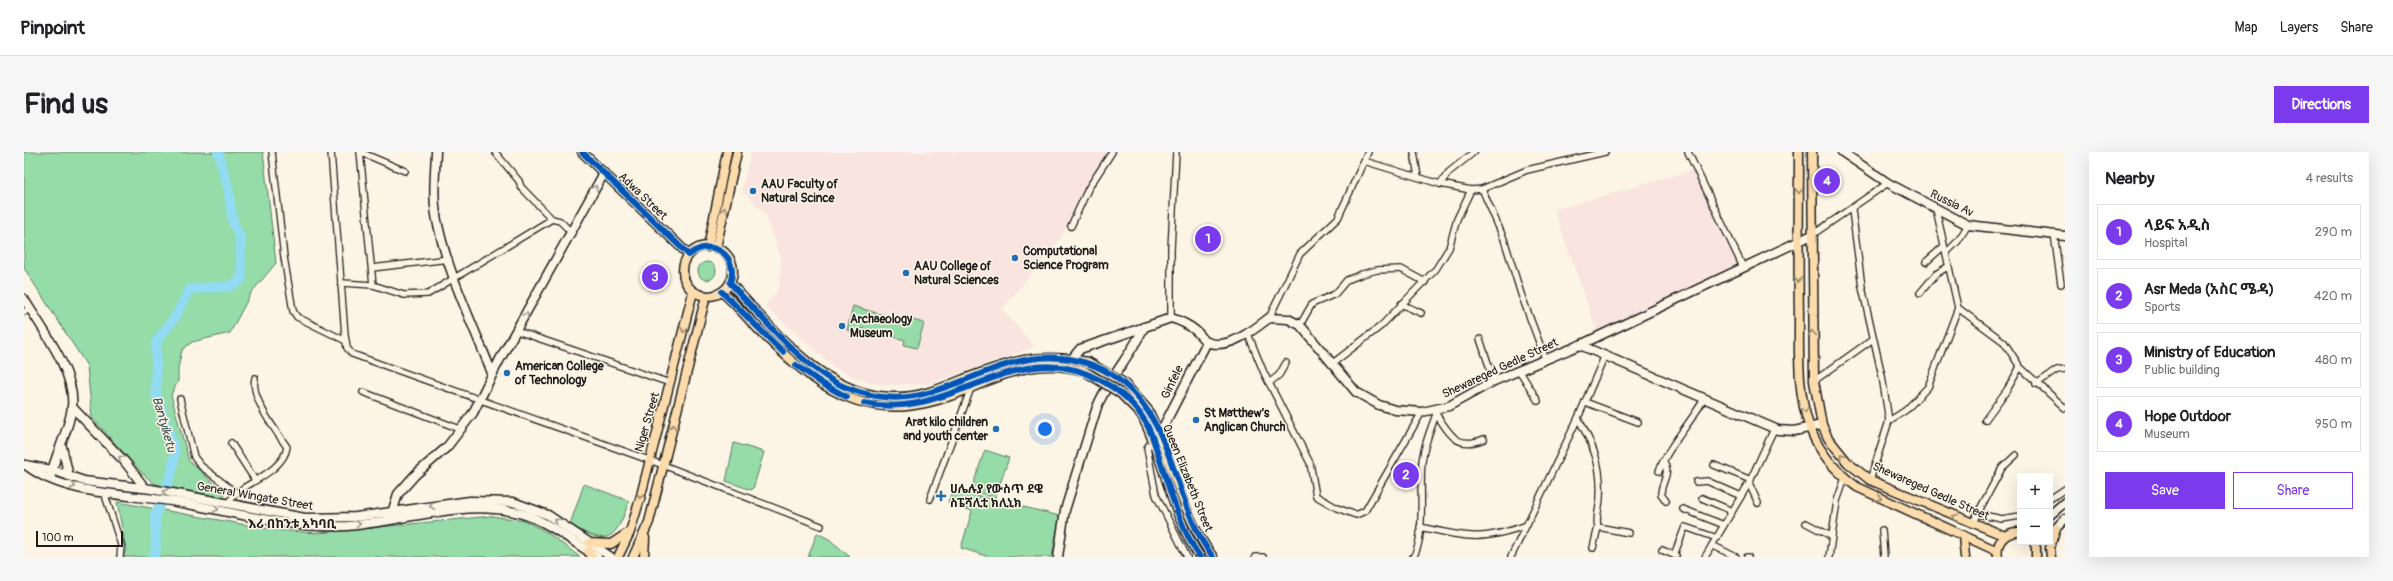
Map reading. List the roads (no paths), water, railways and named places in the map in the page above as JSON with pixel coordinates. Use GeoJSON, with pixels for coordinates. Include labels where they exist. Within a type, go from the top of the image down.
{"type":"FeatureCollection","features":[{"type":"Feature","properties":{"kind":"main road","name":"Adwa Street"},"geometry":{"type":"LineString","coordinates":[[582,152],[689,255]]}},
{"type":"Feature","properties":{"kind":"main road"},"geometry":{"type":"LineString","coordinates":[[712,247],[727,152]]}},
{"type":"Feature","properties":{"kind":"main road"},"geometry":{"type":"LineString","coordinates":[[712,247],[737,152]]}},
{"type":"Feature","properties":{"kind":"main road"},"geometry":{"type":"LineString","coordinates":[[1800,152],[1798,241],[1802,392],[1810,429],[1822,452],[1845,478],[1882,500],[1963,536],[1997,555],[2001,540],[2005,536],[2017,533]]}},
{"type":"Feature","properties":{"kind":"main road","name":"Shewareged Gedle Street"},"geometry":{"type":"LineString","coordinates":[[1812,152],[1814,381],[1822,425],[1828,438],[1848,463],[1870,480],[1972,524],[2005,536]]}},
{"type":"Feature","properties":{"kind":"main road"},"geometry":{"type":"LineString","coordinates":[[712,247],[727,256],[731,263],[732,270],[730,283],[722,292],[706,296],[693,292],[685,282],[683,275],[685,261],[694,250],[712,247]]}},
{"type":"Feature","properties":{"kind":"main road","name":"Queen Elizabeth Street"},"geometry":{"type":"LineString","coordinates":[[730,283],[798,352],[816,368],[844,386],[873,395],[894,398],[931,392],[1024,359],[1044,357],[1088,362],[1124,383],[1160,433],[1192,523],[1213,557]]}},
{"type":"Feature","properties":{"kind":"main road","name":"Niger Street"},"geometry":{"type":"LineString","coordinates":[[618,557],[630,532],[640,499],[648,460],[670,384],[693,292]]}},
{"type":"Feature","properties":{"kind":"main road","name":"Queen Elizabeth Street"},"geometry":{"type":"LineString","coordinates":[[722,292],[796,365],[823,384],[846,397],[882,407],[900,407],[934,401],[971,388],[1009,372],[1033,367],[1056,364],[1084,371],[1120,393],[1144,412],[1184,525],[1200,557]]}},
{"type":"Feature","properties":{"kind":"main road"},"geometry":{"type":"LineString","coordinates":[[644,557],[645,534],[706,296]]}},
{"type":"Feature","properties":{"kind":"main road"},"geometry":{"type":"LineString","coordinates":[[2051,557],[2050,548],[2056,528]]}},
{"type":"Feature","properties":{"kind":"main road"},"geometry":{"type":"LineString","coordinates":[[590,550],[611,544],[630,532]]}},
{"type":"Feature","properties":{"kind":"main road"},"geometry":{"type":"LineString","coordinates":[[632,557],[645,534]]}},
{"type":"Feature","properties":{"kind":"main road"},"geometry":{"type":"LineString","coordinates":[[1963,536],[1966,557]]}},
{"type":"Feature","properties":{"kind":"main road"},"geometry":{"type":"LineString","coordinates":[[2037,545],[2037,556]]}},
{"type":"Feature","properties":{"kind":"street"},"geometry":{"type":"LineString","coordinates":[[272,152],[276,175],[284,257],[293,310],[297,317],[346,341]]}},
{"type":"Feature","properties":{"kind":"street"},"geometry":{"type":"LineString","coordinates":[[331,152],[346,341],[347,348],[352,354],[663,465],[821,526]]}},
{"type":"Feature","properties":{"kind":"street"},"geometry":{"type":"LineString","coordinates":[[373,285],[360,152],[406,171]]}},
{"type":"Feature","properties":{"kind":"street"},"geometry":{"type":"LineString","coordinates":[[436,152],[435,201],[438,224],[454,276],[492,373]]}},
{"type":"Feature","properties":{"kind":"street"},"geometry":{"type":"LineString","coordinates":[[495,152],[519,181],[521,187],[552,219],[560,221],[570,231]]}},
{"type":"Feature","properties":{"kind":"street"},"geometry":{"type":"LineString","coordinates":[[1071,226],[1088,189],[1112,152]]}},
{"type":"Feature","properties":{"kind":"street"},"geometry":{"type":"LineString","coordinates":[[1171,318],[1171,249],[1176,152]]}},
{"type":"Feature","properties":{"kind":"street"},"geometry":{"type":"LineString","coordinates":[[1072,359],[1080,349],[1171,318],[1186,323],[1207,342],[1224,343],[1248,334],[1268,318],[1298,258],[1338,218],[1368,152]]}},
{"type":"Feature","properties":{"kind":"street"},"geometry":{"type":"LineString","coordinates":[[1414,152],[1418,177]]}},
{"type":"Feature","properties":{"kind":"street"},"geometry":{"type":"LineString","coordinates":[[1440,184],[1449,172],[1474,152]]}},
{"type":"Feature","properties":{"kind":"street"},"geometry":{"type":"LineString","coordinates":[[1364,162],[1440,184],[1471,190],[1482,189],[1527,170],[1604,152]]}},
{"type":"Feature","properties":{"kind":"street"},"geometry":{"type":"LineString","coordinates":[[1688,152],[1743,267]]}},
{"type":"Feature","properties":{"kind":"street","name":"Russia Av"},"geometry":{"type":"LineString","coordinates":[[1842,152],[1888,183],[1968,226],[2065,236]]}},
{"type":"Feature","properties":{"kind":"street"},"geometry":{"type":"LineString","coordinates":[[391,516],[398,494],[415,475],[447,447],[479,400],[492,373],[517,331],[570,231],[604,173]]}},
{"type":"Feature","properties":{"kind":"street","name":"Shewareged Gedle Street"},"geometry":{"type":"LineString","coordinates":[[1300,325],[1333,363],[1347,383],[1365,398],[1395,410],[1437,412],[1494,381],[1545,358],[1580,345],[1812,235],[1852,210],[1888,183]]}},
{"type":"Feature","properties":{"kind":"street"},"geometry":{"type":"LineString","coordinates":[[1482,189],[1504,239],[1545,358]]}},
{"type":"Feature","properties":{"kind":"street"},"geometry":{"type":"LineString","coordinates":[[1333,363],[1381,326],[1436,269],[1449,248],[1457,219],[1471,190]]}},
{"type":"Feature","properties":{"kind":"street"},"geometry":{"type":"LineString","coordinates":[[1889,421],[1919,398],[1928,388],[1958,308],[1936,209]]}},
{"type":"Feature","properties":{"kind":"street"},"geometry":{"type":"LineString","coordinates":[[1852,210],[1862,287],[1882,376],[1889,421],[1870,480]]}},
{"type":"Feature","properties":{"kind":"street"},"geometry":{"type":"LineString","coordinates":[[342,283],[373,285],[404,295],[416,296],[432,292],[454,276],[552,219]]}},
{"type":"Feature","properties":{"kind":"street"},"geometry":{"type":"LineString","coordinates":[[1946,253],[1958,241],[1968,226]]}},
{"type":"Feature","properties":{"kind":"street"},"geometry":{"type":"LineString","coordinates":[[2054,234],[2061,284]]}},
{"type":"Feature","properties":{"kind":"street"},"geometry":{"type":"LineString","coordinates":[[1926,262],[1944,246]]}},
{"type":"Feature","properties":{"kind":"street"},"geometry":{"type":"LineString","coordinates":[[372,268],[449,259]]}},
{"type":"Feature","properties":{"kind":"street"},"geometry":{"type":"LineString","coordinates":[[1920,293],[1936,274],[1949,266]]}},
{"type":"Feature","properties":{"kind":"street"},"geometry":{"type":"LineString","coordinates":[[1268,318],[1288,319],[1300,325],[1312,304],[1330,297],[1341,289],[1347,280],[1362,274],[1389,268],[1401,269],[1425,282]]}},
{"type":"Feature","properties":{"kind":"street"},"geometry":{"type":"LineString","coordinates":[[24,299],[27,310],[64,367],[71,385],[72,407],[62,447],[52,470],[50,480]]}},
{"type":"Feature","properties":{"kind":"street"},"geometry":{"type":"LineString","coordinates":[[1402,304],[1421,313]]}},
{"type":"Feature","properties":{"kind":"street"},"geometry":{"type":"LineString","coordinates":[[1958,308],[2004,342],[2020,368],[2036,384],[2065,408]]}},
{"type":"Feature","properties":{"kind":"street"},"geometry":{"type":"LineString","coordinates":[[1058,557],[1065,510],[1097,407],[1102,395],[1137,342],[1144,327]]}},
{"type":"Feature","properties":{"kind":"street"},"geometry":{"type":"LineString","coordinates":[[517,331],[670,384]]}},
{"type":"Feature","properties":{"kind":"street"},"geometry":{"type":"LineString","coordinates":[[1248,334],[1269,383],[1310,463],[1316,496],[1337,508],[1356,515],[1365,511],[1422,412]]}},
{"type":"Feature","properties":{"kind":"street"},"geometry":{"type":"LineString","coordinates":[[1480,339],[1494,381]]}},
{"type":"Feature","properties":{"kind":"street"},"geometry":{"type":"LineString","coordinates":[[1814,381],[1873,339]]}},
{"type":"Feature","properties":{"kind":"street","name":"Ginfele"},"geometry":{"type":"LineString","coordinates":[[1160,433],[1207,342]]}},
{"type":"Feature","properties":{"kind":"street"},"geometry":{"type":"LineString","coordinates":[[1580,345],[1774,429],[1786,432],[1810,429],[1822,425]]}},
{"type":"Feature","properties":{"kind":"street"},"geometry":{"type":"LineString","coordinates":[[1511,557],[1578,418],[1605,355]]}},
{"type":"Feature","properties":{"kind":"street"},"geometry":{"type":"LineString","coordinates":[[1269,383],[1279,375],[1286,363]]}},
{"type":"Feature","properties":{"kind":"street"},"geometry":{"type":"LineString","coordinates":[[1985,420],[2007,390],[2020,368]]}},
{"type":"Feature","properties":{"kind":"street"},"geometry":{"type":"LineString","coordinates":[[2036,384],[2057,370],[2065,369]]}},
{"type":"Feature","properties":{"kind":"street"},"geometry":{"type":"LineString","coordinates":[[1519,370],[1538,401]]}},
{"type":"Feature","properties":{"kind":"street"},"geometry":{"type":"LineString","coordinates":[[930,499],[971,388],[971,377]]}},
{"type":"Feature","properties":{"kind":"street"},"geometry":{"type":"LineString","coordinates":[[228,503],[236,493],[281,461],[286,454],[287,447],[260,403],[253,384],[254,378]]}},
{"type":"Feature","properties":{"kind":"street"},"geometry":{"type":"LineString","coordinates":[[363,392],[460,429]]}},
{"type":"Feature","properties":{"kind":"street"},"geometry":{"type":"LineString","coordinates":[[180,399],[194,457],[201,466],[236,493]]}},
{"type":"Feature","properties":{"kind":"street"},"geometry":{"type":"LineString","coordinates":[[1659,471],[1668,451],[1692,420],[1704,399]]}},
{"type":"Feature","properties":{"kind":"street"},"geometry":{"type":"LineString","coordinates":[[1585,402],[1638,422]]}},
{"type":"Feature","properties":{"kind":"street"},"geometry":{"type":"LineString","coordinates":[[72,407],[148,488]]}},
{"type":"Feature","properties":{"kind":"street"},"geometry":{"type":"LineString","coordinates":[[1437,412],[1456,440],[1468,444],[1484,439]]}},
{"type":"Feature","properties":{"kind":"street"},"geometry":{"type":"LineString","coordinates":[[1413,557],[1418,548],[1420,527],[1422,460],[1426,440],[1437,412]]}},
{"type":"Feature","properties":{"kind":"street"},"geometry":{"type":"LineString","coordinates":[[1578,418],[1598,459],[1600,497],[1597,523],[1598,528],[1593,548]]}},
{"type":"Feature","properties":{"kind":"street"},"geometry":{"type":"LineString","coordinates":[[1705,557],[1750,481],[1774,429]]}},
{"type":"Feature","properties":{"kind":"street"},"geometry":{"type":"LineString","coordinates":[[1160,433],[1153,439],[1147,448],[1156,495],[1187,557]]}},
{"type":"Feature","properties":{"kind":"street"},"geometry":{"type":"LineString","coordinates":[[231,443],[255,480]]}},
{"type":"Feature","properties":{"kind":"street"},"geometry":{"type":"LineString","coordinates":[[62,447],[70,476]]}},
{"type":"Feature","properties":{"kind":"street"},"geometry":{"type":"LineString","coordinates":[[1972,524],[2002,468],[2016,455]]}},
{"type":"Feature","properties":{"kind":"street"},"geometry":{"type":"LineString","coordinates":[[1663,462],[1667,466],[1667,471],[1661,494],[1666,501]]}},
{"type":"Feature","properties":{"kind":"street","name":"General Wingate Street"},"geometry":{"type":"LineString","coordinates":[[25,464],[96,483],[148,488],[178,499],[300,526],[348,526],[438,505],[493,500],[530,507],[548,515],[597,557]]}},
{"type":"Feature","properties":{"kind":"street","name":"General Wingate Street"},"geometry":{"type":"LineString","coordinates":[[25,464],[50,480],[85,489],[150,498],[228,503],[305,518],[391,516],[493,509],[510,511],[537,520],[590,550],[611,557]]}},
{"type":"Feature","properties":{"kind":"street"},"geometry":{"type":"LineString","coordinates":[[1714,465],[1750,481],[1758,503]]}},
{"type":"Feature","properties":{"kind":"street"},"geometry":{"type":"LineString","coordinates":[[1828,557],[1838,501],[1845,478]]}},
{"type":"Feature","properties":{"kind":"street"},"geometry":{"type":"LineString","coordinates":[[1696,482],[1707,481],[1741,496]]}},
{"type":"Feature","properties":{"kind":"street"},"geometry":{"type":"LineString","coordinates":[[2053,497],[2065,489]]}},
{"type":"Feature","properties":{"kind":"street"},"geometry":{"type":"LineString","coordinates":[[104,492],[121,545],[120,557]]}},
{"type":"Feature","properties":{"kind":"street"},"geometry":{"type":"LineString","coordinates":[[1702,498],[1732,511]]}},
{"type":"Feature","properties":{"kind":"street"},"geometry":{"type":"LineString","coordinates":[[493,500],[493,509]]}},
{"type":"Feature","properties":{"kind":"street"},"geometry":{"type":"LineString","coordinates":[[2053,512],[2065,502]]}},
{"type":"Feature","properties":{"kind":"street"},"geometry":{"type":"LineString","coordinates":[[1683,509],[1724,525]]}},
{"type":"Feature","properties":{"kind":"street"},"geometry":{"type":"LineString","coordinates":[[1978,514],[1994,519],[2017,516]]}},
{"type":"Feature","properties":{"kind":"street"},"geometry":{"type":"LineString","coordinates":[[2053,531],[2065,519]]}},
{"type":"Feature","properties":{"kind":"street"},"geometry":{"type":"LineString","coordinates":[[1806,523],[1831,536]]}},
{"type":"Feature","properties":{"kind":"street"},"geometry":{"type":"LineString","coordinates":[[1420,527],[1455,536],[1474,538],[1491,536],[1526,526]]}},
{"type":"Feature","properties":{"kind":"street"},"geometry":{"type":"LineString","coordinates":[[1662,550],[1676,556],[1685,527],[1717,538]]}},
{"type":"Feature","properties":{"kind":"street"},"geometry":{"type":"LineString","coordinates":[[1598,528],[1629,533]]}},
{"type":"Feature","properties":{"kind":"street"},"geometry":{"type":"LineString","coordinates":[[1882,530],[1884,557]]}},
{"type":"Feature","properties":{"kind":"street"},"geometry":{"type":"LineString","coordinates":[[1712,546],[1736,557]]}},
{"type":"Feature","properties":{"kind":"street"},"geometry":{"type":"LineString","coordinates":[[1255,557],[1263,557]]}},
{"type":"Feature","properties":{"kind":"waterway","name":"Bantyiketu"},"geometry":{"type":"LineString","coordinates":[[154,557],[156,547],[155,517],[172,472],[175,451],[156,393],[156,342],[175,317],[190,289],[231,286],[242,279],[240,238],[233,222],[228,187],[218,152]]}},
{"type":"Feature","properties":{"kind":"place","name":"Hope Outdoor"},"geometry":{"type":"Point","coordinates":[1827,181]}},
{"type":"Feature","properties":{"kind":"place","name":"AAU Faculty of Natural Scince"},"geometry":{"type":"Point","coordinates":[753,191]}},
{"type":"Feature","properties":{"kind":"place","name":"ላይፍ አዲስ"},"geometry":{"type":"Point","coordinates":[1208,239]}},
{"type":"Feature","properties":{"kind":"place","name":"Computational Science Program"},"geometry":{"type":"Point","coordinates":[1015,258]}},
{"type":"Feature","properties":{"kind":"place","name":"AAU College of Natural Sciences"},"geometry":{"type":"Point","coordinates":[906,273]}},
{"type":"Feature","properties":{"kind":"place","name":"Ministry of Education"},"geometry":{"type":"Point","coordinates":[655,277]}},
{"type":"Feature","properties":{"kind":"place","name":"Archaeology Museum"},"geometry":{"type":"Point","coordinates":[842,326]}},
{"type":"Feature","properties":{"kind":"place","name":"American College of Technology"},"geometry":{"type":"Point","coordinates":[507,373]}},
{"type":"Feature","properties":{"kind":"place","name":"St Matthew’s Anglican Church"},"geometry":{"type":"Point","coordinates":[1196,420]}},
{"type":"Feature","properties":{"kind":"place","name":"Arat kilo children and youth center"},"geometry":{"type":"Point","coordinates":[996,429]}},
{"type":"Feature","properties":{"kind":"place","name":"Asr Meda (አስር ሜዳ)"},"geometry":{"type":"Point","coordinates":[1406,475]}},
{"type":"Feature","properties":{"kind":"place","name":"ሀሌሉያ የውስጥ ደዌ ስፔሻሊቲ ክሊኒክ"},"geometry":{"type":"Point","coordinates":[941,496]}},
{"type":"Feature","properties":{"kind":"district","name":"እሪ በከንቱ አካባቢ"},"geometry":{"type":"Point","coordinates":[292,523]}}]}
